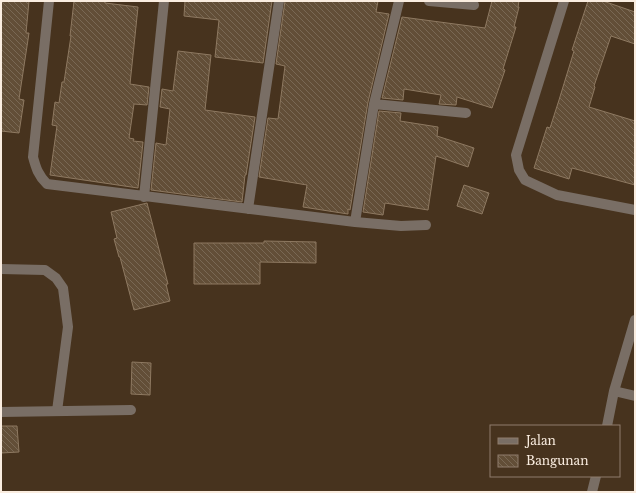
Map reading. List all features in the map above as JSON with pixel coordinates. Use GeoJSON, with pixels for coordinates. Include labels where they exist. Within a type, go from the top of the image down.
{"type":"FeatureCollection","features":[{"type":"Feature","properties":{"kind":"street"},"geometry":{"type":"LineString","coordinates":[[49,1],[33,157],[36,170],[47,184],[355,222],[401,226],[426,225]]}},
{"type":"Feature","properties":{"kind":"street"},"geometry":{"type":"LineString","coordinates":[[144,197],[164,1]]}},
{"type":"Feature","properties":{"kind":"street"},"geometry":{"type":"LineString","coordinates":[[248,209],[279,1]]}},
{"type":"Feature","properties":{"kind":"street"},"geometry":{"type":"LineString","coordinates":[[355,222],[374,104],[399,1]]}},
{"type":"Feature","properties":{"kind":"street"},"geometry":{"type":"LineString","coordinates":[[429,1],[474,5]]}},
{"type":"Feature","properties":{"kind":"street"},"geometry":{"type":"LineString","coordinates":[[564,1],[516,155],[519,170],[525,180],[557,194],[635,210]]}},
{"type":"Feature","properties":{"kind":"street"},"geometry":{"type":"LineString","coordinates":[[374,104],[466,113]]}},
{"type":"Feature","properties":{"kind":"street"},"geometry":{"type":"LineString","coordinates":[[1,269],[45,270],[56,278],[63,288],[68,327],[58,411]]}},
{"type":"Feature","properties":{"kind":"street"},"geometry":{"type":"LineString","coordinates":[[607,425],[614,391],[631,352],[635,320]]}},
{"type":"Feature","properties":{"kind":"street"},"geometry":{"type":"LineString","coordinates":[[614,391],[635,396]]}},
{"type":"Feature","properties":{"kind":"street"},"geometry":{"type":"LineString","coordinates":[[1,412],[131,410]]}},
{"type":"Feature","properties":{"kind":"street"},"geometry":{"type":"LineString","coordinates":[[592,492],[596,477]]}},
{"type":"Feature","properties":{"kind":"building"},"geometry":{"type":"Polygon","coordinates":[[[1,1],[29,1],[26,33],[29,33],[19,99],[24,100],[19,133],[1,131],[1,1]]]}},
{"type":"Feature","properties":{"kind":"building"},"geometry":{"type":"Polygon","coordinates":[[[74,1],[105,1],[105,3],[138,7],[130,84],[149,87],[147,105],[134,104],[129,138],[134,139],[133,141],[143,142],[138,188],[50,175],[57,126],[52,125],[55,102],[59,103],[62,82],[64,82],[71,36],[74,1]]]}},
{"type":"Feature","properties":{"kind":"building"},"geometry":{"type":"Polygon","coordinates":[[[185,1],[272,1],[263,63],[215,57],[219,20],[184,16],[185,1]]]}},
{"type":"Feature","properties":{"kind":"building"},"geometry":{"type":"Polygon","coordinates":[[[285,1],[378,1],[376,12],[389,14],[368,102],[350,210],[348,209],[348,214],[303,207],[307,185],[259,177],[268,118],[278,119],[285,66],[276,64],[285,1]]]}},
{"type":"Feature","properties":{"kind":"building"},"geometry":{"type":"Polygon","coordinates":[[[492,1],[519,1],[514,27],[516,27],[503,69],[505,70],[492,108],[457,97],[456,105],[439,104],[441,95],[404,89],[403,100],[382,98],[402,17],[485,28],[492,1]]]}},
{"type":"Feature","properties":{"kind":"building"},"geometry":{"type":"Polygon","coordinates":[[[588,1],[603,1],[635,12],[635,44],[611,36],[594,86],[595,87],[589,107],[635,121],[635,185],[572,168],[569,179],[534,168],[547,127],[550,128],[574,51],[572,50],[588,1]]]}},
{"type":"Feature","properties":{"kind":"building"},"geometry":{"type":"Polygon","coordinates":[[[178,51],[211,55],[205,110],[255,117],[242,202],[151,190],[156,143],[166,145],[170,109],[160,107],[162,89],[173,91],[178,51]]]}},
{"type":"Feature","properties":{"kind":"building"},"geometry":{"type":"Polygon","coordinates":[[[379,111],[401,113],[400,121],[438,127],[437,136],[474,148],[468,167],[436,156],[428,210],[385,203],[383,215],[363,212],[379,111]]]}},
{"type":"Feature","properties":{"kind":"building"},"geometry":{"type":"Polygon","coordinates":[[[464,185],[489,193],[482,214],[457,206],[464,185]]]}},
{"type":"Feature","properties":{"kind":"building"},"geometry":{"type":"Polygon","coordinates":[[[147,203],[168,284],[166,284],[170,301],[134,310],[114,239],[117,238],[111,212],[147,203]]]}},
{"type":"Feature","properties":{"kind":"building"},"geometry":{"type":"Polygon","coordinates":[[[264,241],[316,242],[316,263],[260,262],[260,284],[194,284],[194,243],[264,243],[264,241]]]}},
{"type":"Feature","properties":{"kind":"building"},"geometry":{"type":"Polygon","coordinates":[[[132,362],[151,363],[150,395],[131,394],[132,362]]]}},
{"type":"Feature","properties":{"kind":"building"},"geometry":{"type":"Polygon","coordinates":[[[1,426],[17,426],[19,452],[1,453],[1,426]]]}}]}
